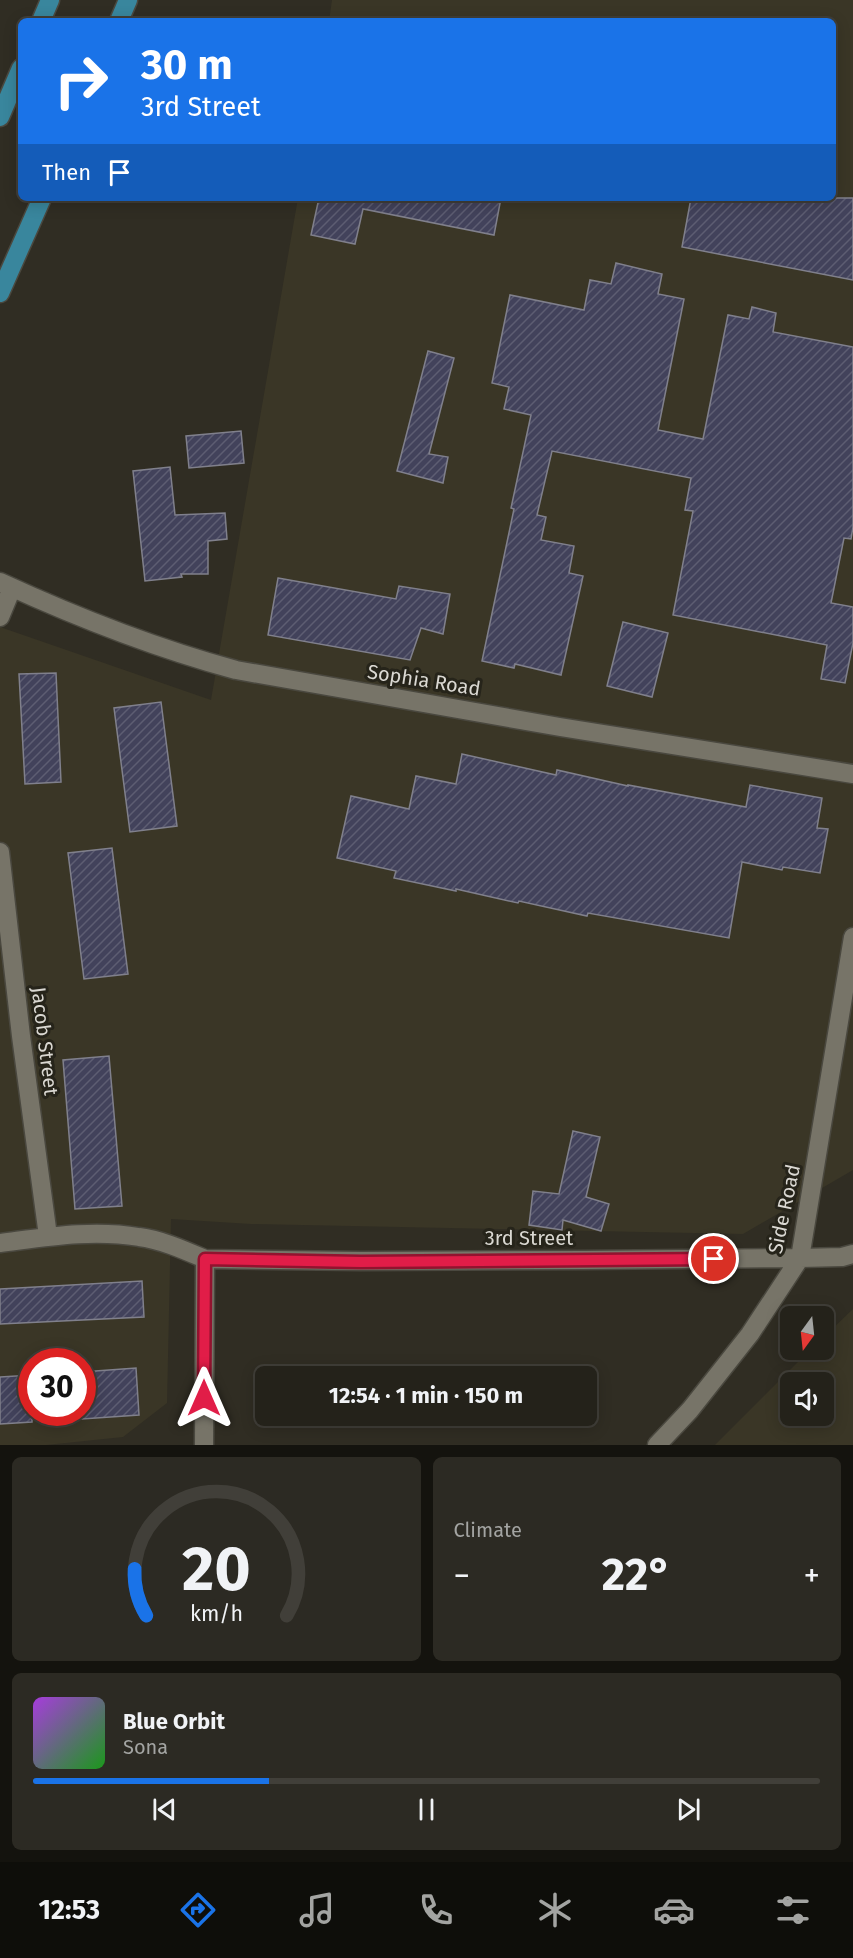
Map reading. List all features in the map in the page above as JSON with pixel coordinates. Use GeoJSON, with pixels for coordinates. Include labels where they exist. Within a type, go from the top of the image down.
{"type":"FeatureCollection","features":[{"type":"Feature","properties":{"kind":"main road"},"geometry":{"type":"LineString","coordinates":[[42,18],[50,0]]}},
{"type":"Feature","properties":{"kind":"main road"},"geometry":{"type":"LineString","coordinates":[[120,18],[128,0]]}},
{"type":"Feature","properties":{"kind":"main road"},"geometry":{"type":"LineString","coordinates":[[0,117],[18,75]]}},
{"type":"Feature","properties":{"kind":"main road"},"geometry":{"type":"LineString","coordinates":[[0,293],[41,201]]}},
{"type":"Feature","properties":{"kind":"street"},"geometry":{"type":"LineString","coordinates":[[0,617],[6,585]]}},
{"type":"Feature","properties":{"kind":"street","name":"Sophia Road"},"geometry":{"type":"LineString","coordinates":[[6,585],[142,641],[236,670],[560,727],[853,774]]}},
{"type":"Feature","properties":{"kind":"street","name":"Jacob Street"},"geometry":{"type":"LineString","coordinates":[[0,852],[21,1036],[48,1236]]}},
{"type":"Feature","properties":{"kind":"street","name":"Side Road"},"geometry":{"type":"LineString","coordinates":[[657,1445],[690,1410],[750,1334],[800,1258],[853,937]]}},
{"type":"Feature","properties":{"kind":"street"},"geometry":{"type":"LineString","coordinates":[[0,1243],[91,1233],[141,1237],[177,1247],[205,1259],[204,1445]]}},
{"type":"Feature","properties":{"kind":"street","name":"3rd Street"},"geometry":{"type":"LineString","coordinates":[[205,1259],[361,1262],[800,1258],[842,1257],[853,1254]]}},
{"type":"Feature","properties":{"kind":"shaded area"},"geometry":{"type":"Polygon","coordinates":[[[332,0],[853,0],[853,1170],[743,1234],[251,1224],[171,1219],[167,1403],[123,1437],[46,1445],[0,1445],[0,627],[211,700],[297,201],[836,201],[836,18],[329,18],[332,0]]]}},
{"type":"Feature","properties":{"kind":"shaded area"},"geometry":{"type":"Polygon","coordinates":[[[853,1309],[853,1445],[715,1445],[780,1380],[780,1426],[834,1426],[834,1372],[788,1372],[800,1360],[834,1360],[834,1327],[853,1309]]]}},
{"type":"Feature","properties":{"kind":"building"},"geometry":{"type":"Polygon","coordinates":[[[836,198],[853,198],[853,280],[682,247],[690,201],[836,201],[836,198]]]}},
{"type":"Feature","properties":{"kind":"building"},"geometry":{"type":"Polygon","coordinates":[[[318,201],[500,201],[494,235],[363,209],[355,244],[311,235],[318,201]]]}},
{"type":"Feature","properties":{"kind":"building"},"geometry":{"type":"Polygon","coordinates":[[[616,263],[662,274],[658,294],[684,299],[658,430],[703,439],[728,315],[749,319],[752,307],[776,313],[773,332],[853,347],[853,527],[851,539],[844,538],[831,603],[853,607],[853,643],[845,683],[821,679],[827,645],[673,615],[693,511],[685,510],[691,478],[552,451],[537,515],[546,517],[541,540],[574,546],[569,573],[583,576],[561,675],[515,664],[514,668],[482,661],[531,415],[504,409],[509,387],[492,383],[510,295],[584,310],[590,280],[611,284],[616,263]]]}},
{"type":"Feature","properties":{"kind":"building"},"geometry":{"type":"Polygon","coordinates":[[[428,351],[454,358],[429,454],[448,457],[443,483],[397,471],[428,351]]]}},
{"type":"Feature","properties":{"kind":"building"},"geometry":{"type":"Polygon","coordinates":[[[241,431],[244,463],[189,468],[186,436],[241,431]]]}},
{"type":"Feature","properties":{"kind":"building"},"geometry":{"type":"Polygon","coordinates":[[[170,467],[175,515],[225,513],[227,539],[208,541],[208,574],[181,574],[182,577],[145,581],[133,471],[170,467]]]}},
{"type":"Feature","properties":{"kind":"building"},"geometry":{"type":"Polygon","coordinates":[[[278,578],[396,599],[399,586],[450,594],[443,634],[421,628],[410,660],[268,635],[278,578]]]}},
{"type":"Feature","properties":{"kind":"building"},"geometry":{"type":"Polygon","coordinates":[[[623,622],[668,633],[652,697],[607,686],[623,622]]]}},
{"type":"Feature","properties":{"kind":"building"},"geometry":{"type":"Polygon","coordinates":[[[56,673],[61,782],[25,784],[19,674],[56,673]]]}},
{"type":"Feature","properties":{"kind":"building"},"geometry":{"type":"Polygon","coordinates":[[[161,702],[177,826],[130,832],[114,708],[161,702]]]}},
{"type":"Feature","properties":{"kind":"building"},"geometry":{"type":"Polygon","coordinates":[[[462,754],[556,775],[557,770],[628,786],[746,807],[750,785],[822,798],[817,828],[828,829],[820,873],[783,867],[782,870],[742,862],[729,938],[588,913],[587,916],[456,889],[456,891],[394,878],[396,871],[337,858],[351,796],[409,809],[416,776],[456,784],[462,754]]]}},
{"type":"Feature","properties":{"kind":"building"},"geometry":{"type":"Polygon","coordinates":[[[112,848],[128,974],[84,979],[68,853],[112,848]]]}},
{"type":"Feature","properties":{"kind":"building"},"geometry":{"type":"Polygon","coordinates":[[[109,1056],[122,1206],[75,1209],[63,1060],[109,1056]]]}},
{"type":"Feature","properties":{"kind":"building"},"geometry":{"type":"Polygon","coordinates":[[[573,1131],[600,1137],[586,1197],[609,1204],[601,1231],[563,1220],[562,1230],[529,1225],[533,1191],[559,1194],[573,1131]]]}},
{"type":"Feature","properties":{"kind":"building"},"geometry":{"type":"Polygon","coordinates":[[[142,1281],[144,1317],[0,1324],[0,1289],[142,1281]]]}},
{"type":"Feature","properties":{"kind":"building"},"geometry":{"type":"Polygon","coordinates":[[[136,1368],[139,1415],[96,1418],[96,1371],[136,1368]]]}},
{"type":"Feature","properties":{"kind":"building"},"geometry":{"type":"Polygon","coordinates":[[[18,1376],[18,1423],[0,1424],[0,1377],[18,1376]]]}},
{"type":"Feature","properties":{"kind":"route"},"geometry":{"type":"LineString","coordinates":[[204,1398],[205,1259],[361,1262],[714,1259]]}}]}
